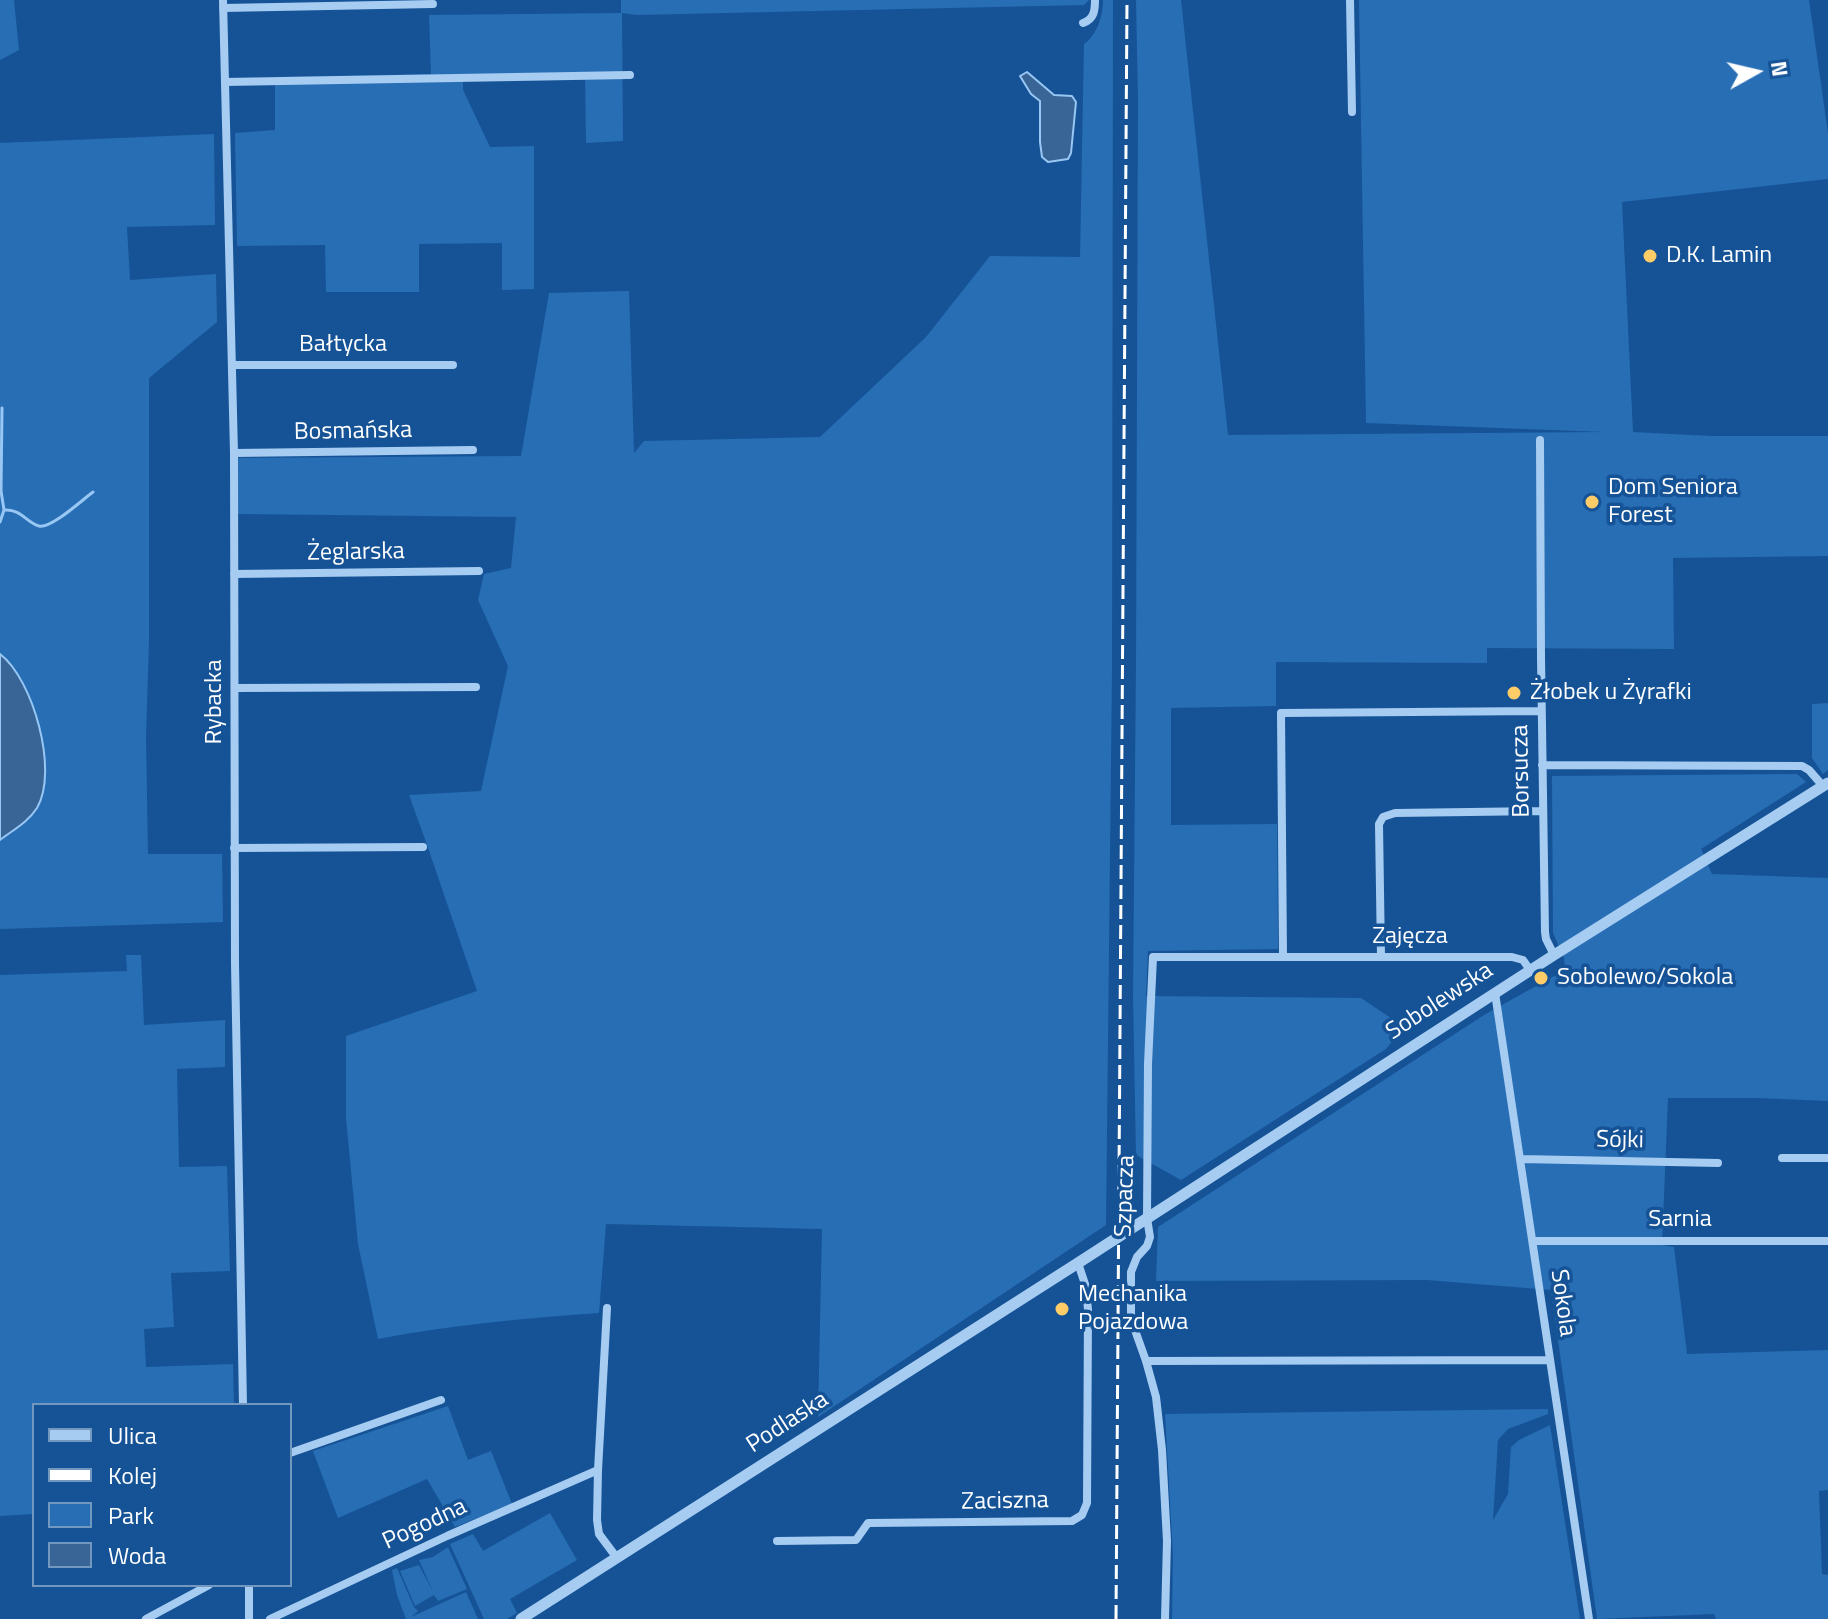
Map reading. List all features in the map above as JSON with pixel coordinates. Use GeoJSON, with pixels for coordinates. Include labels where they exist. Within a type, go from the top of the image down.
{"type":"FeatureCollection","features":[{"type":"Feature","properties":{"kind":"street"},"geometry":{"type":"LineString","coordinates":[[1083,23],[1093,15],[1095,0]]}},
{"type":"Feature","properties":{"kind":"street"},"geometry":{"type":"LineString","coordinates":[[1350,0],[1352,112]]}},
{"type":"Feature","properties":{"kind":"street"},"geometry":{"type":"LineString","coordinates":[[223,4],[433,4]]}},
{"type":"Feature","properties":{"kind":"street","name":"Rybacka"},"geometry":{"type":"LineString","coordinates":[[223,4],[234,453],[234,848],[243,1403]]}},
{"type":"Feature","properties":{"kind":"street"},"geometry":{"type":"LineString","coordinates":[[225,82],[630,75]]}},
{"type":"Feature","properties":{"kind":"street","name":"Bałtycka"},"geometry":{"type":"LineString","coordinates":[[232,365],[453,365]]}},
{"type":"Feature","properties":{"kind":"street","name":"Borsucza"},"geometry":{"type":"LineString","coordinates":[[1540,440],[1545,932],[1554,955]]}},
{"type":"Feature","properties":{"kind":"street","name":"Bosmańska"},"geometry":{"type":"LineString","coordinates":[[234,453],[473,450]]}},
{"type":"Feature","properties":{"kind":"street","name":"Żeglarska"},"geometry":{"type":"LineString","coordinates":[[234,574],[479,571]]}},
{"type":"Feature","properties":{"kind":"street"},"geometry":{"type":"LineString","coordinates":[[235,688],[476,687]]}},
{"type":"Feature","properties":{"kind":"street"},"geometry":{"type":"LineString","coordinates":[[1283,956],[1281,713],[1541,711]]}},
{"type":"Feature","properties":{"kind":"street"},"geometry":{"type":"LineString","coordinates":[[1542,765],[1802,766],[1826,784]]}},
{"type":"Feature","properties":{"kind":"street","name":"Sobolewska"},"geometry":{"type":"LineString","coordinates":[[1078,1263],[1530,970],[1826,784]]}},
{"type":"Feature","properties":{"kind":"street"},"geometry":{"type":"LineString","coordinates":[[1381,957],[1379,824],[1383,817],[1395,813],[1543,811]]}},
{"type":"Feature","properties":{"kind":"street"},"geometry":{"type":"LineString","coordinates":[[234,848],[423,847]]}},
{"type":"Feature","properties":{"kind":"street","name":"Zajęcza"},"geometry":{"type":"LineString","coordinates":[[1153,957],[1512,957],[1523,960],[1530,970]]}},
{"type":"Feature","properties":{"kind":"street","name":"Szpacza"},"geometry":{"type":"LineString","coordinates":[[1153,957],[1148,1064],[1147,1218],[1150,1237],[1131,1272],[1130,1291],[1131,1319],[1156,1397],[1162,1450],[1167,1541],[1165,1619]]}},
{"type":"Feature","properties":{"kind":"street","name":"Sokola"},"geometry":{"type":"LineString","coordinates":[[1495,993],[1589,1619]]}},
{"type":"Feature","properties":{"kind":"street"},"geometry":{"type":"LineString","coordinates":[[1782,1158],[1828,1158]]}},
{"type":"Feature","properties":{"kind":"street","name":"Sójki"},"geometry":{"type":"LineString","coordinates":[[1521,1159],[1718,1163]]}},
{"type":"Feature","properties":{"kind":"street","name":"Sarnia"},"geometry":{"type":"LineString","coordinates":[[1533,1241],[1828,1241]]}},
{"type":"Feature","properties":{"kind":"street","name":"Zaciszna"},"geometry":{"type":"LineString","coordinates":[[777,1541],[856,1540],[868,1523],[1072,1521],[1082,1515],[1087,1503],[1088,1306],[1078,1263]]}},
{"type":"Feature","properties":{"kind":"street","name":"Podlaska"},"geometry":{"type":"LineString","coordinates":[[521,1619],[538,1614],[617,1558],[1078,1263]]}},
{"type":"Feature","properties":{"kind":"street"},"geometry":{"type":"LineString","coordinates":[[607,1308],[597,1520],[599,1534],[617,1558]]}},
{"type":"Feature","properties":{"kind":"street"},"geometry":{"type":"LineString","coordinates":[[1146,1361],[1549,1360]]}},
{"type":"Feature","properties":{"kind":"street"},"geometry":{"type":"LineString","coordinates":[[292,1452],[441,1400]]}},
{"type":"Feature","properties":{"kind":"street","name":"Pogodna"},"geometry":{"type":"LineString","coordinates":[[270,1619],[598,1470]]}},
{"type":"Feature","properties":{"kind":"street"},"geometry":{"type":"LineString","coordinates":[[146,1619],[205,1587]]}},
{"type":"Feature","properties":{"kind":"street"},"geometry":{"type":"LineString","coordinates":[[249,1587],[249,1619]]}},
{"type":"Feature","properties":{"kind":"green space"},"geometry":{"type":"Polygon","coordinates":[[[0,0],[14,0],[19,50],[0,60],[0,0]]]}},
{"type":"Feature","properties":{"kind":"green space"},"geometry":{"type":"Polygon","coordinates":[[[621,0],[1089,0],[1084,5],[622,13],[623,141],[586,143],[585,72],[463,75],[463,90],[490,147],[534,146],[534,289],[502,290],[502,243],[419,244],[419,292],[326,292],[325,245],[237,246],[235,133],[275,130],[275,77],[431,74],[429,15],[621,13],[621,0]]]}},
{"type":"Feature","properties":{"kind":"green space"},"geometry":{"type":"Polygon","coordinates":[[[1103,0],[1113,0],[1112,670],[1106,1225],[818,1417],[822,1229],[606,1224],[599,1313],[488,1323],[378,1339],[358,1244],[346,1118],[346,1036],[477,991],[409,795],[481,791],[508,666],[478,600],[484,574],[511,568],[516,517],[238,514],[237,458],[521,456],[549,293],[629,291],[634,453],[644,441],[820,437],[926,337],[990,256],[1080,257],[1084,44],[1098,25],[1103,0]]]}},
{"type":"Feature","properties":{"kind":"green space"},"geometry":{"type":"Polygon","coordinates":[[[1136,0],[1181,0],[1228,435],[1604,432],[1366,423],[1359,0],[1809,0],[1828,133],[1828,179],[1622,202],[1633,432],[1828,436],[1828,556],[1673,558],[1674,649],[1487,648],[1487,663],[1276,662],[1276,706],[1171,708],[1171,825],[1277,824],[1278,949],[1148,951],[1146,996],[1361,998],[1404,1027],[1386,1049],[1181,1180],[1136,1155],[1133,996],[1136,0]]]}},
{"type":"Feature","properties":{"kind":"green space"},"geometry":{"type":"Polygon","coordinates":[[[214,134],[215,225],[127,227],[130,280],[216,274],[217,322],[149,378],[146,737],[148,854],[222,854],[223,922],[0,929],[0,143],[214,134]]]}},
{"type":"Feature","properties":{"kind":"green space"},"geometry":{"type":"Polygon","coordinates":[[[1828,703],[1828,770],[1823,774],[1812,758],[1812,704],[1828,703]]]}},
{"type":"Feature","properties":{"kind":"green space"},"geometry":{"type":"Polygon","coordinates":[[[1797,774],[1806,782],[1701,849],[1712,874],[1828,878],[1828,1101],[1668,1098],[1662,1245],[1674,1247],[1687,1354],[1828,1350],[1828,1490],[1819,1491],[1822,1574],[1828,1575],[1828,1619],[1716,1619],[1714,1614],[1597,1619],[1551,1290],[1427,1280],[1156,1281],[1158,1227],[1484,1015],[1565,970],[1564,958],[1553,933],[1552,776],[1797,774]]]}},
{"type":"Feature","properties":{"kind":"green space"},"geometry":{"type":"Polygon","coordinates":[[[126,955],[141,955],[144,1025],[225,1020],[225,1067],[177,1069],[179,1167],[227,1166],[230,1271],[171,1273],[174,1327],[144,1329],[146,1367],[233,1364],[234,1403],[32,1403],[32,1514],[0,1516],[0,975],[127,971],[126,955]]]}},
{"type":"Feature","properties":{"kind":"green space"},"geometry":{"type":"Polygon","coordinates":[[[448,1406],[468,1460],[491,1451],[512,1504],[455,1527],[427,1479],[338,1518],[313,1451],[448,1406]]]}},
{"type":"Feature","properties":{"kind":"green space"},"geometry":{"type":"Polygon","coordinates":[[[1548,1409],[1548,1414],[1508,1429],[1498,1440],[1493,1520],[1508,1494],[1511,1447],[1550,1425],[1580,1619],[1172,1619],[1173,1555],[1165,1414],[1548,1409]]]}},
{"type":"Feature","properties":{"kind":"green space"},"geometry":{"type":"Polygon","coordinates":[[[550,1513],[577,1560],[510,1599],[517,1613],[507,1619],[484,1619],[450,1544],[473,1534],[483,1551],[550,1513]]]}},
{"type":"Feature","properties":{"kind":"green space"},"geometry":{"type":"Polygon","coordinates":[[[448,1547],[467,1589],[438,1601],[434,1595],[415,1606],[400,1571],[419,1565],[433,1592],[419,1560],[433,1557],[448,1547]]]}},
{"type":"Feature","properties":{"kind":"green space"},"geometry":{"type":"Polygon","coordinates":[[[397,1568],[418,1611],[411,1617],[466,1592],[478,1619],[406,1619],[392,1570],[397,1568]]]}},
{"type":"Feature","properties":{"kind":"water"},"geometry":{"type":"Polygon","coordinates":[[[1027,72],[1054,95],[1072,96],[1076,102],[1068,159],[1048,162],[1042,157],[1040,101],[1031,94],[1020,76],[1027,72]]]}},
{"type":"Feature","properties":{"kind":"water"},"geometry":{"type":"Polygon","coordinates":[[[0,654],[23,683],[32,704],[44,750],[45,772],[37,808],[25,822],[0,840],[0,654]]]}},
{"type":"Feature","properties":{"kind":"waterway"},"geometry":{"type":"LineString","coordinates":[[0,522],[4,510],[1,491],[2,408]]}},
{"type":"Feature","properties":{"kind":"waterway"},"geometry":{"type":"LineString","coordinates":[[5,510],[44,526],[93,492]]}},
{"type":"Feature","properties":{"kind":"railway"},"geometry":{"type":"LineString","coordinates":[[1116,1619],[1127,0]]}},
{"type":"Feature","properties":{"kind":"place","name":"D.K. Lamin"},"geometry":{"type":"Point","coordinates":[1650,256]}},
{"type":"Feature","properties":{"kind":"place","name":"Dom Seniora Forest"},"geometry":{"type":"Point","coordinates":[1592,502]}},
{"type":"Feature","properties":{"kind":"place","name":"Żłobek u Żyrafki"},"geometry":{"type":"Point","coordinates":[1514,693]}},
{"type":"Feature","properties":{"kind":"place","name":"Sobolewo/Sokola"},"geometry":{"type":"Point","coordinates":[1541,978]}},
{"type":"Feature","properties":{"kind":"place","name":"Mechanika Pojazdowa"},"geometry":{"type":"Point","coordinates":[1062,1309]}}]}
